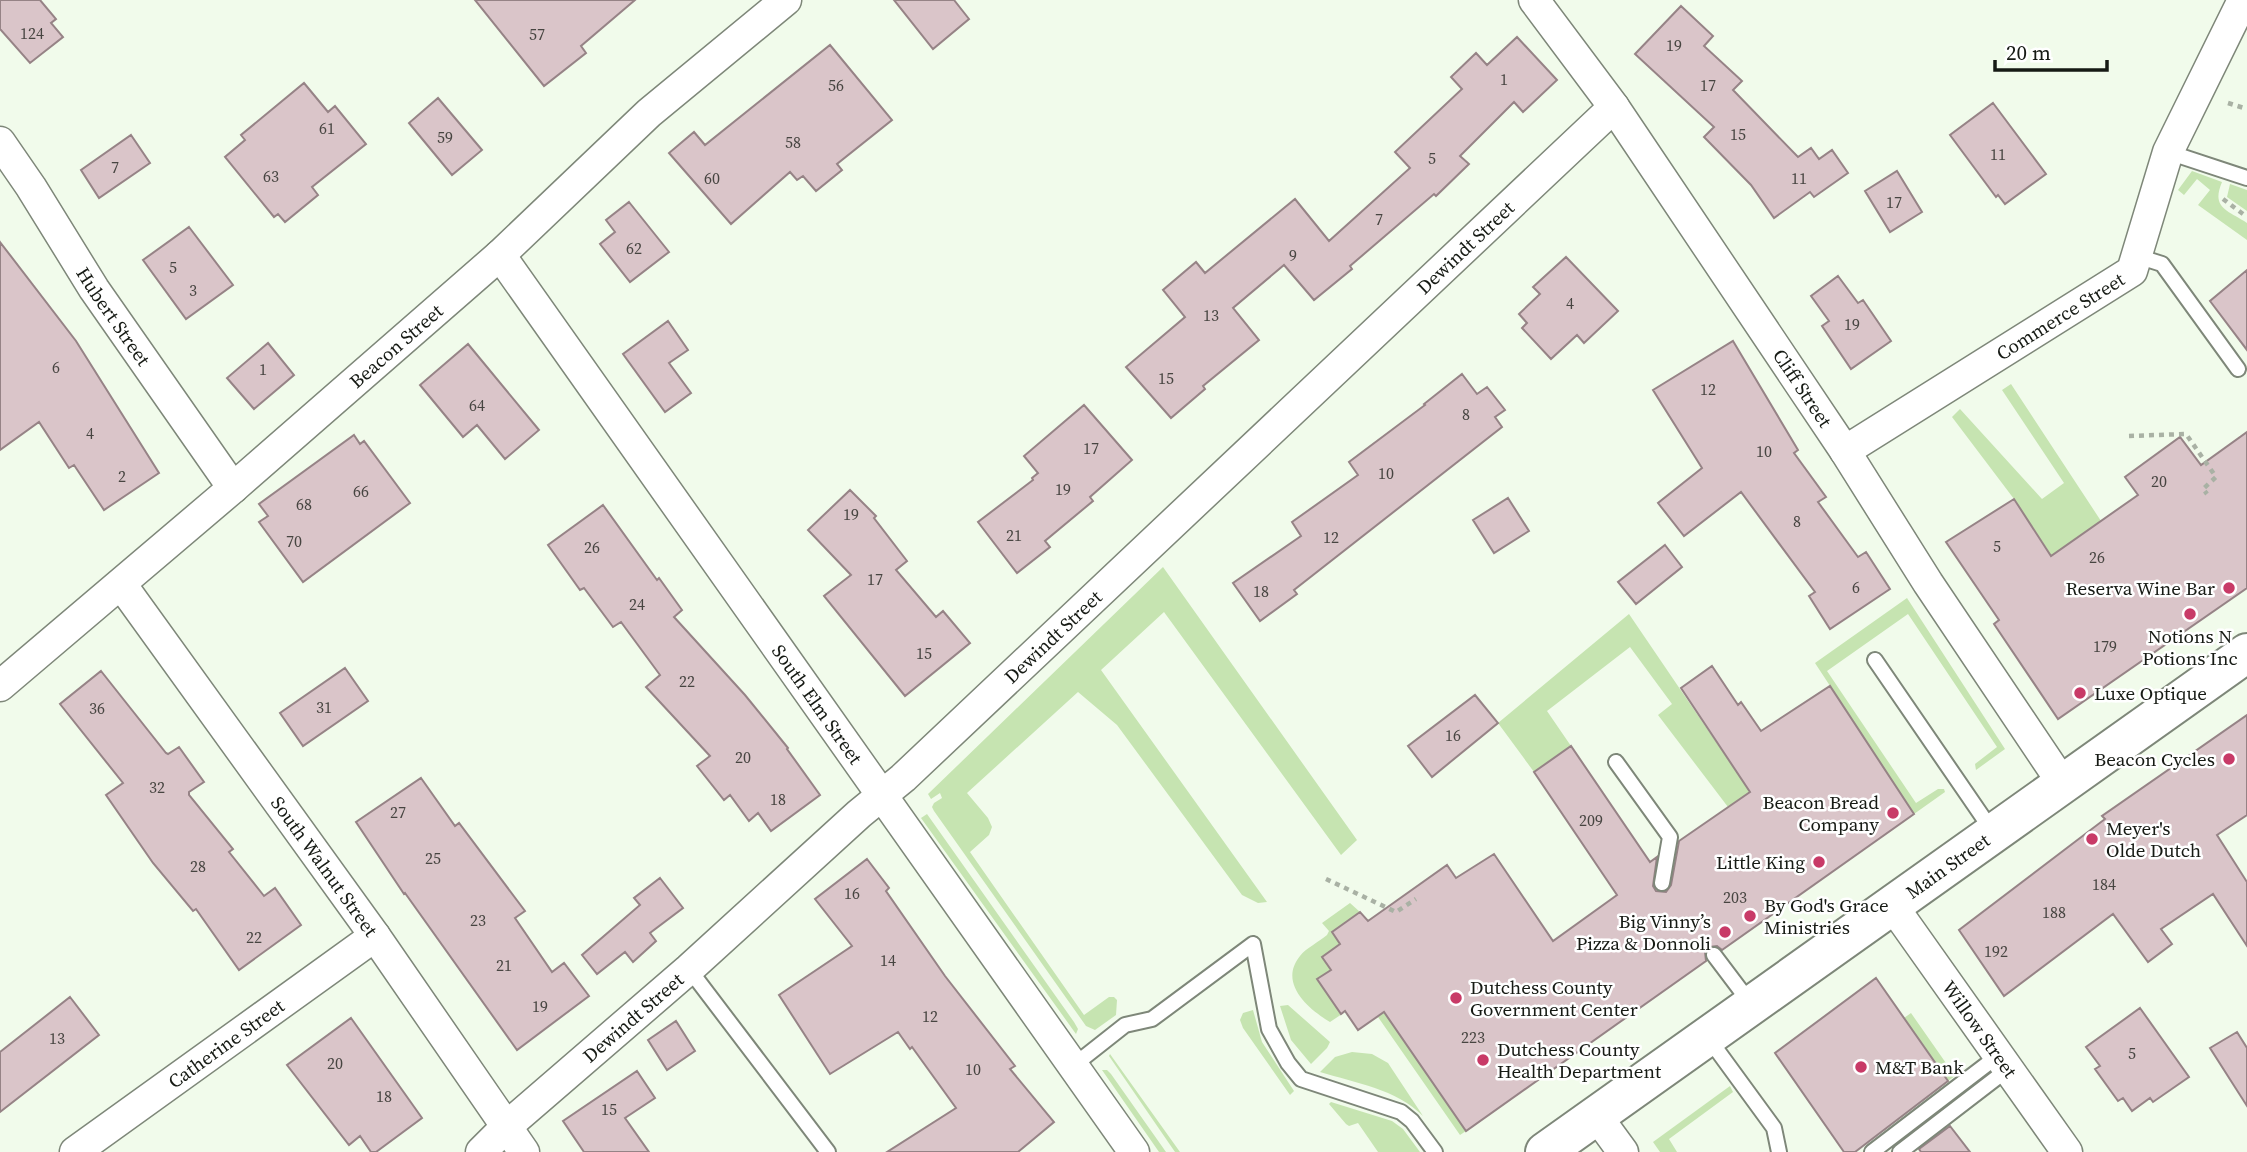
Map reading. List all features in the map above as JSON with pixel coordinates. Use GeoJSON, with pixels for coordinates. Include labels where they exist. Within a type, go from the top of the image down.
{"type":"FeatureCollection","features":[{"type":"Feature","properties":{"kind":"main road","name":"Main Street"},"geometry":{"type":"LineString","coordinates":[[1545,1152],[2247,653]]}},
{"type":"Feature","properties":{"kind":"street","name":"Beacon Street"},"geometry":{"type":"LineString","coordinates":[[0,686],[233,488],[499,255],[649,113],[786,0]]}},
{"type":"Feature","properties":{"kind":"street","name":"Cliff Street"},"geometry":{"type":"LineString","coordinates":[[1534,0],[1614,107],[1845,451],[1928,583],[2063,784]]}},
{"type":"Feature","properties":{"kind":"street","name":"Commerce Street"},"geometry":{"type":"LineString","coordinates":[[1845,451],[2132,271],[2168,152],[2243,0]]}},
{"type":"Feature","properties":{"kind":"street","name":"Dewindt Street"},"geometry":{"type":"LineString","coordinates":[[481,1152],[506,1127],[689,970],[903,778],[1614,107]]}},
{"type":"Feature","properties":{"kind":"street","name":"Hubert Street"},"geometry":{"type":"LineString","coordinates":[[0,142],[94,289],[233,488]]}},
{"type":"Feature","properties":{"kind":"street","name":"South Elm Street"},"geometry":{"type":"LineString","coordinates":[[499,255],[1134,1152]]}},
{"type":"Feature","properties":{"kind":"street","name":"South Walnut Street"},"geometry":{"type":"LineString","coordinates":[[121,584],[375,936],[524,1152]]}},
{"type":"Feature","properties":{"kind":"street","name":"Willow Street"},"geometry":{"type":"LineString","coordinates":[[1892,905],[2067,1152]]}},
{"type":"Feature","properties":{"kind":"street","name":"Catherine Street"},"geometry":{"type":"LineString","coordinates":[[75,1152],[375,936]]}},
{"type":"Feature","properties":{"kind":"street"},"geometry":{"type":"LineString","coordinates":[[1597,1115],[1623,1152]]}},
{"type":"Feature","properties":{"kind":"lane"},"geometry":{"type":"LineString","coordinates":[[2168,152],[2247,178]]}},
{"type":"Feature","properties":{"kind":"lane"},"geometry":{"type":"LineString","coordinates":[[2137,256],[2162,264],[2238,369]]}},
{"type":"Feature","properties":{"kind":"lane"},"geometry":{"type":"LineString","coordinates":[[1875,660],[1994,834]]}},
{"type":"Feature","properties":{"kind":"lane"},"geometry":{"type":"LineString","coordinates":[[1616,762],[1670,837],[1661,883]]}},
{"type":"Feature","properties":{"kind":"lane"},"geometry":{"type":"LineString","coordinates":[[1073,1066],[1125,1025],[1152,1019],[1253,944],[1269,1029],[1288,1063],[1301,1079],[1401,1112],[1412,1121],[1435,1152]]}},
{"type":"Feature","properties":{"kind":"lane"},"geometry":{"type":"LineString","coordinates":[[1714,955],[1752,1005]]}},
{"type":"Feature","properties":{"kind":"lane"},"geometry":{"type":"LineString","coordinates":[[689,970],[828,1152]]}},
{"type":"Feature","properties":{"kind":"lane"},"geometry":{"type":"LineString","coordinates":[[1708,1037],[1774,1128],[1779,1152]]}},
{"type":"Feature","properties":{"kind":"lane"},"geometry":{"type":"LineString","coordinates":[[1872,1152],[2004,1062]]}},
{"type":"Feature","properties":{"kind":"lane"},"geometry":{"type":"LineString","coordinates":[[1900,1152],[2004,1062]]}},
{"type":"Feature","properties":{"kind":"path"},"geometry":{"type":"LineString","coordinates":[[2223,193],[2226,203],[2247,217]]}},
{"type":"Feature","properties":{"kind":"path"},"geometry":{"type":"LineString","coordinates":[[2129,436],[2186,434],[2216,477],[2203,489],[2207,494]]}},
{"type":"Feature","properties":{"kind":"path"},"geometry":{"type":"LineString","coordinates":[[1326,879],[1396,912],[1416,899]]}},
{"type":"Feature","properties":{"kind":"green space"},"geometry":{"type":"Polygon","coordinates":[[[2192,171],[2222,182],[2218,198],[2220,203],[2227,211],[2247,223],[2247,240],[2198,205],[2210,190],[2197,179],[2184,195],[2178,190],[2192,171]]]}},
{"type":"Feature","properties":{"kind":"green space"},"geometry":{"type":"Polygon","coordinates":[[[2230,184],[2247,190],[2247,211],[2227,197],[2230,184]]]}},
{"type":"Feature","properties":{"kind":"green space"},"geometry":{"type":"Polygon","coordinates":[[[2011,384],[2101,521],[2059,612],[2048,550],[2014,499],[1952,417],[1960,409],[2042,499],[2064,483],[2002,390],[2011,384]]]}},
{"type":"Feature","properties":{"kind":"green space"},"geometry":{"type":"Polygon","coordinates":[[[1163,567],[1357,840],[1341,855],[1164,612],[1101,670],[1267,902],[1258,903],[1242,895],[1117,725],[1078,692],[967,793],[988,818],[992,827],[989,835],[970,852],[1084,1015],[1109,997],[1117,1000],[1116,1015],[1095,1030],[1086,1026],[934,811],[934,803],[942,798],[940,793],[931,799],[928,794],[1163,567]]]}},
{"type":"Feature","properties":{"kind":"green space"},"geometry":{"type":"Polygon","coordinates":[[[1907,598],[2005,749],[1976,770],[1975,764],[1997,747],[1908,614],[1827,671],[1916,803],[1938,789],[1944,789],[1945,792],[1914,814],[1815,663],[1907,598]]]}},
{"type":"Feature","properties":{"kind":"green space"},"geometry":{"type":"Polygon","coordinates":[[[1629,614],[1750,792],[1728,807],[1658,715],[1672,704],[1630,647],[1547,711],[1571,746],[1534,772],[1498,723],[1629,614]]]}},
{"type":"Feature","properties":{"kind":"green space"},"geometry":{"type":"Polygon","coordinates":[[[927,814],[1074,1022],[1078,1029],[1076,1034],[921,818],[927,814]]]}},
{"type":"Feature","properties":{"kind":"green space"},"geometry":{"type":"Polygon","coordinates":[[[1350,903],[1360,912],[1332,932],[1340,944],[1322,957],[1331,970],[1317,979],[1342,1014],[1330,1022],[1305,1003],[1298,994],[1292,976],[1300,956],[1327,935],[1329,931],[1322,923],[1350,903]]]}},
{"type":"Feature","properties":{"kind":"green space"},"geometry":{"type":"Polygon","coordinates":[[[1288,1005],[1330,1042],[1311,1064],[1291,1040],[1280,1006],[1288,1005]]]}},
{"type":"Feature","properties":{"kind":"green space"},"geometry":{"type":"Polygon","coordinates":[[[1253,1010],[1262,1042],[1294,1091],[1290,1095],[1243,1028],[1240,1020],[1243,1013],[1253,1010]]]}},
{"type":"Feature","properties":{"kind":"green space"},"geometry":{"type":"Polygon","coordinates":[[[1384,1012],[1466,1131],[1460,1135],[1378,1017],[1384,1012]]]}},
{"type":"Feature","properties":{"kind":"green space"},"geometry":{"type":"Polygon","coordinates":[[[1911,1013],[1955,1076],[1948,1081],[1904,1018],[1911,1013]]]}},
{"type":"Feature","properties":{"kind":"green space"},"geometry":{"type":"Polygon","coordinates":[[[1352,1052],[1372,1054],[1388,1063],[1423,1116],[1401,1099],[1388,1093],[1320,1072],[1335,1057],[1352,1052]]]}},
{"type":"Feature","properties":{"kind":"green space"},"geometry":{"type":"Polygon","coordinates":[[[1110,1054],[1180,1152],[1175,1152],[1110,1054]]]}},
{"type":"Feature","properties":{"kind":"green space"},"geometry":{"type":"Polygon","coordinates":[[[1102,1070],[1111,1074],[1166,1152],[1159,1152],[1102,1070]]]}},
{"type":"Feature","properties":{"kind":"green space"},"geometry":{"type":"Polygon","coordinates":[[[1730,1086],[1733,1092],[1669,1139],[1677,1152],[1660,1152],[1653,1142],[1730,1086]]]}},
{"type":"Feature","properties":{"kind":"green space"},"geometry":{"type":"Polygon","coordinates":[[[1331,1102],[1392,1121],[1403,1129],[1420,1152],[1378,1152],[1358,1123],[1349,1126],[1346,1124],[1329,1104],[1331,1102]]]}},
{"type":"Feature","properties":{"kind":"building"},"geometry":{"type":"Polygon","coordinates":[[[0,0],[40,0],[56,19],[51,23],[63,37],[30,63],[0,29],[0,0]]]}},
{"type":"Feature","properties":{"kind":"building"},"geometry":{"type":"Polygon","coordinates":[[[475,0],[635,0],[581,46],[586,53],[544,86],[475,0]]]}},
{"type":"Feature","properties":{"kind":"building"},"geometry":{"type":"Polygon","coordinates":[[[894,0],[954,0],[969,19],[933,49],[894,0]]]}},
{"type":"Feature","properties":{"kind":"building"},"geometry":{"type":"Polygon","coordinates":[[[1681,6],[1713,36],[1704,46],[1742,81],[1733,90],[1798,157],[1811,148],[1819,159],[1832,150],[1848,173],[1814,197],[1810,192],[1774,218],[1751,185],[1704,137],[1714,127],[1635,54],[1681,6]]]}},
{"type":"Feature","properties":{"kind":"building"},"geometry":{"type":"Polygon","coordinates":[[[1517,37],[1557,80],[1523,112],[1514,102],[1460,156],[1469,164],[1436,196],[1434,194],[1314,300],[1284,265],[1233,308],[1259,340],[1203,386],[1205,389],[1171,418],[1126,367],[1185,317],[1163,290],[1196,262],[1205,273],[1295,199],[1329,241],[1410,168],[1395,152],[1462,89],[1451,77],[1476,53],[1487,65],[1517,37]]]}},
{"type":"Feature","properties":{"kind":"building"},"geometry":{"type":"Polygon","coordinates":[[[830,45],[892,120],[837,164],[842,170],[816,191],[803,176],[797,180],[790,172],[731,224],[669,153],[694,132],[705,145],[830,45]]]}},
{"type":"Feature","properties":{"kind":"building"},"geometry":{"type":"Polygon","coordinates":[[[304,83],[328,112],[335,106],[366,144],[312,187],[318,195],[285,222],[278,214],[274,217],[225,157],[245,140],[241,135],[304,83]]]}},
{"type":"Feature","properties":{"kind":"building"},"geometry":{"type":"Polygon","coordinates":[[[438,98],[482,150],[452,175],[409,123],[438,98]]]}},
{"type":"Feature","properties":{"kind":"building"},"geometry":{"type":"Polygon","coordinates":[[[1993,103],[2046,174],[2005,204],[1998,195],[1996,197],[1950,135],[1993,103]]]}},
{"type":"Feature","properties":{"kind":"building"},"geometry":{"type":"Polygon","coordinates":[[[131,135],[150,163],[99,198],[81,170],[131,135]]]}},
{"type":"Feature","properties":{"kind":"building"},"geometry":{"type":"Polygon","coordinates":[[[1897,171],[1922,212],[1890,232],[1865,191],[1897,171]]]}},
{"type":"Feature","properties":{"kind":"building"},"geometry":{"type":"Polygon","coordinates":[[[629,202],[669,252],[630,282],[600,244],[615,232],[606,220],[629,202]]]}},
{"type":"Feature","properties":{"kind":"building"},"geometry":{"type":"Polygon","coordinates":[[[189,227],[233,285],[186,319],[143,260],[189,227]]]}},
{"type":"Feature","properties":{"kind":"building"},"geometry":{"type":"Polygon","coordinates":[[[0,242],[76,341],[159,473],[104,510],[74,465],[69,468],[39,422],[0,450],[0,242]]]}},
{"type":"Feature","properties":{"kind":"building"},"geometry":{"type":"Polygon","coordinates":[[[1566,257],[1618,311],[1584,343],[1577,335],[1551,359],[1522,328],[1527,323],[1519,314],[1540,294],[1533,287],[1566,257]]]}},
{"type":"Feature","properties":{"kind":"building"},"geometry":{"type":"Polygon","coordinates":[[[2247,270],[2247,350],[2210,301],[2247,270]]]}},
{"type":"Feature","properties":{"kind":"building"},"geometry":{"type":"Polygon","coordinates":[[[1838,276],[1858,303],[1863,300],[1891,341],[1851,369],[1822,326],[1829,321],[1811,296],[1838,276]]]}},
{"type":"Feature","properties":{"kind":"building"},"geometry":{"type":"Polygon","coordinates":[[[668,321],[688,350],[669,363],[691,393],[665,412],[623,354],[668,321]]]}},
{"type":"Feature","properties":{"kind":"building"},"geometry":{"type":"Polygon","coordinates":[[[1733,341],[1798,450],[1794,453],[1826,497],[1818,502],[1858,557],[1866,552],[1890,589],[1830,629],[1809,596],[1815,592],[1741,492],[1684,536],[1658,503],[1702,468],[1653,390],[1733,341]]]}},
{"type":"Feature","properties":{"kind":"building"},"geometry":{"type":"Polygon","coordinates":[[[268,343],[294,375],[254,409],[227,378],[268,343]]]}},
{"type":"Feature","properties":{"kind":"building"},"geometry":{"type":"Polygon","coordinates":[[[468,344],[539,430],[505,459],[477,425],[463,437],[420,385],[468,344]]]}},
{"type":"Feature","properties":{"kind":"building"},"geometry":{"type":"Polygon","coordinates":[[[1462,374],[1477,394],[1487,387],[1505,410],[1495,417],[1502,427],[1294,590],[1297,594],[1260,621],[1233,583],[1301,536],[1292,522],[1358,475],[1349,462],[1462,374]]]}},
{"type":"Feature","properties":{"kind":"building"},"geometry":{"type":"Polygon","coordinates":[[[1084,405],[1132,460],[1090,497],[1093,501],[1045,541],[1050,547],[1017,573],[978,522],[1033,480],[1038,473],[1024,456],[1084,405]]]}},
{"type":"Feature","properties":{"kind":"building"},"geometry":{"type":"Polygon","coordinates":[[[2247,432],[2247,588],[2058,719],[1994,624],[1999,620],[1946,542],[2014,499],[2051,556],[2138,495],[2125,477],[2180,437],[2201,465],[2247,432]]]}},
{"type":"Feature","properties":{"kind":"building"},"geometry":{"type":"Polygon","coordinates":[[[354,435],[360,444],[364,441],[410,503],[303,582],[259,522],[268,516],[259,504],[354,435]]]}},
{"type":"Feature","properties":{"kind":"building"},"geometry":{"type":"Polygon","coordinates":[[[850,490],[876,516],[874,518],[907,561],[896,570],[936,617],[943,611],[970,643],[905,696],[824,596],[851,575],[808,530],[850,490]]]}},
{"type":"Feature","properties":{"kind":"building"},"geometry":{"type":"Polygon","coordinates":[[[1508,498],[1529,531],[1494,553],[1473,520],[1508,498]]]}},
{"type":"Feature","properties":{"kind":"building"},"geometry":{"type":"Polygon","coordinates":[[[603,505],[682,610],[674,617],[745,695],[788,748],[820,795],[771,831],[758,813],[749,821],[730,795],[724,800],[697,766],[710,756],[646,687],[660,675],[621,622],[613,627],[584,588],[580,590],[548,545],[603,505]]]}},
{"type":"Feature","properties":{"kind":"building"},"geometry":{"type":"Polygon","coordinates":[[[1665,545],[1682,567],[1636,604],[1618,582],[1665,545]]]}},
{"type":"Feature","properties":{"kind":"building"},"geometry":{"type":"Polygon","coordinates":[[[1712,666],[1738,705],[1741,702],[1761,731],[1830,686],[1914,814],[1722,950],[1717,946],[1709,947],[1705,952],[1706,961],[1466,1131],[1384,1012],[1358,1030],[1345,1011],[1341,1014],[1317,979],[1331,970],[1322,957],[1340,944],[1332,932],[1360,912],[1368,921],[1447,865],[1456,878],[1494,854],[1553,941],[1617,895],[1534,772],[1571,746],[1650,862],[1657,857],[1653,886],[1656,891],[1666,892],[1671,885],[1679,841],[1750,792],[1681,688],[1712,666]]]}},
{"type":"Feature","properties":{"kind":"building"},"geometry":{"type":"Polygon","coordinates":[[[345,668],[368,701],[303,746],[280,713],[345,668]]]}},
{"type":"Feature","properties":{"kind":"building"},"geometry":{"type":"Polygon","coordinates":[[[101,671],[166,753],[179,747],[204,782],[189,792],[189,795],[233,849],[229,852],[264,896],[275,888],[301,925],[239,970],[196,909],[193,911],[153,863],[106,795],[123,783],[60,704],[101,671]]]}},
{"type":"Feature","properties":{"kind":"building"},"geometry":{"type":"Polygon","coordinates":[[[1475,695],[1498,723],[1432,777],[1408,746],[1475,695]]]}},
{"type":"Feature","properties":{"kind":"building"},"geometry":{"type":"Polygon","coordinates":[[[2247,715],[2247,815],[2217,835],[2247,882],[2247,946],[2213,894],[2161,929],[2172,944],[2148,962],[2113,914],[2004,996],[1959,930],[2105,819],[2102,816],[2247,715]]]}},
{"type":"Feature","properties":{"kind":"building"},"geometry":{"type":"Polygon","coordinates":[[[421,778],[455,826],[459,823],[525,911],[515,918],[552,972],[564,963],[589,996],[517,1050],[404,894],[356,822],[421,778]]]}},
{"type":"Feature","properties":{"kind":"building"},"geometry":{"type":"Polygon","coordinates":[[[867,859],[889,888],[886,891],[945,976],[1015,1066],[1010,1069],[1054,1122],[1018,1152],[887,1152],[956,1108],[898,1032],[830,1074],[779,995],[852,946],[815,899],[867,859]]]}},
{"type":"Feature","properties":{"kind":"building"},"geometry":{"type":"Polygon","coordinates":[[[660,878],[683,908],[650,933],[656,941],[633,962],[625,952],[597,974],[582,955],[640,905],[634,898],[660,878]]]}},
{"type":"Feature","properties":{"kind":"building","name":"M&T Bank"},"geometry":{"type":"Polygon","coordinates":[[[1876,978],[1948,1081],[1855,1152],[1844,1152],[1775,1053],[1876,978]]]}},
{"type":"Feature","properties":{"kind":"building"},"geometry":{"type":"Polygon","coordinates":[[[70,997],[99,1035],[0,1112],[0,1052],[70,997]]]}},
{"type":"Feature","properties":{"kind":"building"},"geometry":{"type":"Polygon","coordinates":[[[2140,1008],[2189,1077],[2153,1102],[2150,1098],[2132,1111],[2123,1098],[2118,1101],[2095,1069],[2100,1066],[2086,1047],[2140,1008]]]}},
{"type":"Feature","properties":{"kind":"building"},"geometry":{"type":"Polygon","coordinates":[[[351,1018],[422,1118],[376,1152],[371,1152],[360,1136],[349,1145],[287,1065],[351,1018]]]}},
{"type":"Feature","properties":{"kind":"building"},"geometry":{"type":"Polygon","coordinates":[[[676,1021],[695,1051],[667,1070],[648,1040],[676,1021]]]}},
{"type":"Feature","properties":{"kind":"building"},"geometry":{"type":"Polygon","coordinates":[[[2237,1032],[2247,1048],[2247,1106],[2210,1048],[2237,1032]]]}},
{"type":"Feature","properties":{"kind":"building"},"geometry":{"type":"Polygon","coordinates":[[[637,1071],[655,1098],[625,1118],[649,1152],[584,1152],[563,1121],[637,1071]]]}},
{"type":"Feature","properties":{"kind":"building"},"geometry":{"type":"Polygon","coordinates":[[[1950,1126],[1970,1152],[1921,1152],[1919,1149],[1950,1126]]]}},
{"type":"Feature","properties":{"kind":"place","name":"Reserva Wine Bar"},"geometry":{"type":"Point","coordinates":[2229,588]}},
{"type":"Feature","properties":{"kind":"place","name":"Notions N Potions Inc"},"geometry":{"type":"Point","coordinates":[2190,614]}},
{"type":"Feature","properties":{"kind":"place","name":"Luxe Optique"},"geometry":{"type":"Point","coordinates":[2080,693]}},
{"type":"Feature","properties":{"kind":"place","name":"Beacon Cycles"},"geometry":{"type":"Point","coordinates":[2229,759]}},
{"type":"Feature","properties":{"kind":"place","name":"Beacon Bread Company"},"geometry":{"type":"Point","coordinates":[1893,813]}},
{"type":"Feature","properties":{"kind":"place","name":"Meyer's Olde Dutch"},"geometry":{"type":"Point","coordinates":[2092,839]}},
{"type":"Feature","properties":{"kind":"place","name":"Little King"},"geometry":{"type":"Point","coordinates":[1819,862]}},
{"type":"Feature","properties":{"kind":"place","name":"By God's Grace Ministries"},"geometry":{"type":"Point","coordinates":[1750,916]}},
{"type":"Feature","properties":{"kind":"place","name":"Big Vinny’s Pizza & Donnoli"},"geometry":{"type":"Point","coordinates":[1725,932]}},
{"type":"Feature","properties":{"kind":"place","name":"Dutchess County Government Center"},"geometry":{"type":"Point","coordinates":[1456,998]}},
{"type":"Feature","properties":{"kind":"place","name":"Dutchess County Health Department"},"geometry":{"type":"Point","coordinates":[1483,1060]}},
{"type":"Feature","properties":{"kind":"place","name":"M&T Bank"},"geometry":{"type":"Point","coordinates":[1861,1067]}}]}
